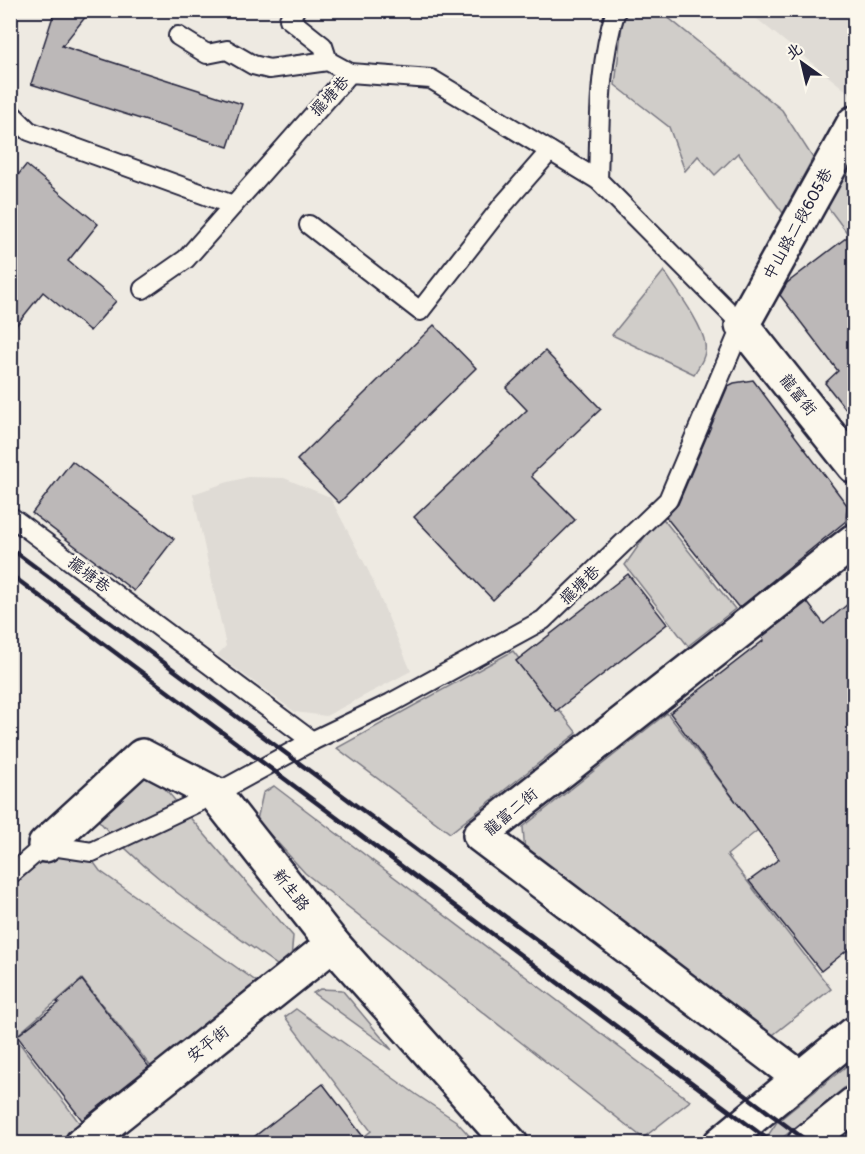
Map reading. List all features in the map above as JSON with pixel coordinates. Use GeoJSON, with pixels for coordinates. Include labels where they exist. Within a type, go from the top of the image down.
{"type":"FeatureCollection","features":[{"type":"Feature","properties":{"kind":"street","name":"中山路二段605巷"},"geometry":{"type":"LineString","coordinates":[[742,325],[855,123]]}},
{"type":"Feature","properties":{"kind":"street","name":"龍富街"},"geometry":{"type":"LineString","coordinates":[[742,325],[855,466]]}},
{"type":"Feature","properties":{"kind":"street","name":"龍富二街"},"geometry":{"type":"LineString","coordinates":[[800,1078],[480,835],[855,541]]}},
{"type":"Feature","properties":{"kind":"street","name":"新生路"},"geometry":{"type":"LineString","coordinates":[[45,845],[142,756],[215,794],[333,944],[512,1143]]}},
{"type":"Feature","properties":{"kind":"street","name":"安平街"},"geometry":{"type":"LineString","coordinates":[[82,1143],[333,944]]}},
{"type":"Feature","properties":{"kind":"street"},"geometry":{"type":"LineString","coordinates":[[720,1143],[855,1034]]}},
{"type":"Feature","properties":{"kind":"street"},"geometry":{"type":"LineString","coordinates":[[804,1143],[852,1110]]}},
{"type":"Feature","properties":{"kind":"lane"},"geometry":{"type":"LineString","coordinates":[[295,10],[289,19],[323,46],[328,61]]}},
{"type":"Feature","properties":{"kind":"lane"},"geometry":{"type":"LineString","coordinates":[[598,180],[601,86],[615,10]]}},
{"type":"Feature","properties":{"kind":"lane"},"geometry":{"type":"LineString","coordinates":[[178,36],[207,54],[227,50],[253,65],[269,69],[328,61],[350,73]]}},
{"type":"Feature","properties":{"kind":"lane","name":"擺塘巷"},"geometry":{"type":"LineString","coordinates":[[45,845],[92,852],[215,794],[312,741],[391,703],[543,620],[668,500],[742,325],[598,180],[431,79],[350,73],[186,259],[143,290]]}},
{"type":"Feature","properties":{"kind":"lane"},"geometry":{"type":"LineString","coordinates":[[10,112],[29,131],[233,205]]}},
{"type":"Feature","properties":{"kind":"lane"},"geometry":{"type":"LineString","coordinates":[[309,225],[420,311],[502,206],[550,151]]}},
{"type":"Feature","properties":{"kind":"lane","name":"擺塘巷"},"geometry":{"type":"LineString","coordinates":[[10,516],[312,741]]}},
{"type":"Feature","properties":{"kind":"lane"},"geometry":{"type":"LineString","coordinates":[[10,875],[45,845]]}},
{"type":"Feature","properties":{"kind":"shaded area"},"geometry":{"type":"Polygon","coordinates":[[[628,10],[660,11],[782,110],[813,158],[783,213],[738,153],[715,175],[698,156],[685,171],[669,127],[615,85],[622,25],[628,10]]]}},
{"type":"Feature","properties":{"kind":"shaded area"},"geometry":{"type":"Polygon","coordinates":[[[747,11],[854,11],[853,96],[747,11]]]}},
{"type":"Feature","properties":{"kind":"shaded area"},"geometry":{"type":"Polygon","coordinates":[[[854,152],[854,242],[824,202],[854,152]]]}},
{"type":"Feature","properties":{"kind":"shaded area"},"geometry":{"type":"Polygon","coordinates":[[[664,271],[688,307],[703,336],[705,352],[694,374],[612,335],[664,271]]]}},
{"type":"Feature","properties":{"kind":"shaded area"},"geometry":{"type":"Polygon","coordinates":[[[248,477],[284,478],[330,497],[369,572],[411,671],[326,716],[295,712],[217,655],[226,646],[193,494],[248,477]]]}},
{"type":"Feature","properties":{"kind":"shaded area"},"geometry":{"type":"Polygon","coordinates":[[[660,515],[735,609],[688,646],[625,565],[660,515]]]}},
{"type":"Feature","properties":{"kind":"shaded area"},"geometry":{"type":"Polygon","coordinates":[[[513,651],[577,733],[450,833],[337,748],[513,651]]]}},
{"type":"Feature","properties":{"kind":"shaded area"},"geometry":{"type":"Polygon","coordinates":[[[667,713],[758,830],[727,855],[831,989],[769,1038],[525,854],[523,827],[667,713]]]}},
{"type":"Feature","properties":{"kind":"shaded area"},"geometry":{"type":"Polygon","coordinates":[[[138,777],[150,778],[160,783],[293,936],[291,959],[281,968],[158,877],[113,836],[92,813],[138,777]]]}},
{"type":"Feature","properties":{"kind":"shaded area"},"geometry":{"type":"Polygon","coordinates":[[[274,786],[690,1101],[643,1138],[305,873],[257,820],[263,793],[274,786]]]}},
{"type":"Feature","properties":{"kind":"shaded area"},"geometry":{"type":"Polygon","coordinates":[[[71,831],[100,871],[260,984],[152,1068],[82,979],[15,1037],[81,1125],[58,1143],[11,1144],[11,887],[71,831]]]}},
{"type":"Feature","properties":{"kind":"shaded area"},"geometry":{"type":"Polygon","coordinates":[[[320,989],[342,990],[392,1050],[313,993],[320,989]]]}},
{"type":"Feature","properties":{"kind":"shaded area"},"geometry":{"type":"Polygon","coordinates":[[[296,1009],[456,1121],[476,1143],[356,1143],[371,1131],[285,1017],[296,1009]]]}},
{"type":"Feature","properties":{"kind":"shaded area"},"geometry":{"type":"Polygon","coordinates":[[[854,1060],[854,1080],[776,1143],[763,1143],[777,1122],[854,1060]]]}},
{"type":"Feature","properties":{"kind":"building"},"geometry":{"type":"Polygon","coordinates":[[[55,10],[91,10],[62,46],[242,104],[228,147],[31,84],[55,10]]]}},
{"type":"Feature","properties":{"kind":"building"},"geometry":{"type":"Polygon","coordinates":[[[26,165],[98,224],[68,261],[116,301],[90,331],[43,292],[10,333],[10,185],[26,165]]]}},
{"type":"Feature","properties":{"kind":"building"},"geometry":{"type":"Polygon","coordinates":[[[855,231],[855,421],[825,383],[838,371],[780,295],[787,283],[855,231]]]}},
{"type":"Feature","properties":{"kind":"building"},"geometry":{"type":"Polygon","coordinates":[[[434,325],[476,368],[339,503],[297,460],[434,325]]]}},
{"type":"Feature","properties":{"kind":"building"},"geometry":{"type":"Polygon","coordinates":[[[545,351],[601,409],[532,474],[532,477],[575,520],[493,600],[414,517],[527,410],[506,388],[545,351]]]}},
{"type":"Feature","properties":{"kind":"building"},"geometry":{"type":"Polygon","coordinates":[[[753,380],[847,505],[846,521],[739,608],[666,517],[678,504],[728,386],[753,380]]]}},
{"type":"Feature","properties":{"kind":"building"},"geometry":{"type":"Polygon","coordinates":[[[72,461],[174,539],[134,591],[32,513],[72,461]]]}},
{"type":"Feature","properties":{"kind":"building"},"geometry":{"type":"Polygon","coordinates":[[[628,574],[667,624],[556,711],[516,661],[628,574]]]}},
{"type":"Feature","properties":{"kind":"building"},"geometry":{"type":"Polygon","coordinates":[[[855,598],[855,944],[821,971],[749,881],[779,859],[670,713],[764,640],[762,637],[807,602],[824,624],[855,598]]]}},
{"type":"Feature","properties":{"kind":"building"},"geometry":{"type":"Polygon","coordinates":[[[82,980],[149,1067],[82,1120],[17,1036],[59,1003],[57,1002],[82,980]]]}},
{"type":"Feature","properties":{"kind":"building"},"geometry":{"type":"Polygon","coordinates":[[[323,1084],[368,1143],[246,1143],[281,1116],[323,1084]]]}},
{"type":"Feature","properties":{"kind":"railway"},"geometry":{"type":"LineString","coordinates":[[10,548],[811,1144]]}},
{"type":"Feature","properties":{"kind":"railway"},"geometry":{"type":"LineString","coordinates":[[10,574],[774,1144]]}}]}
